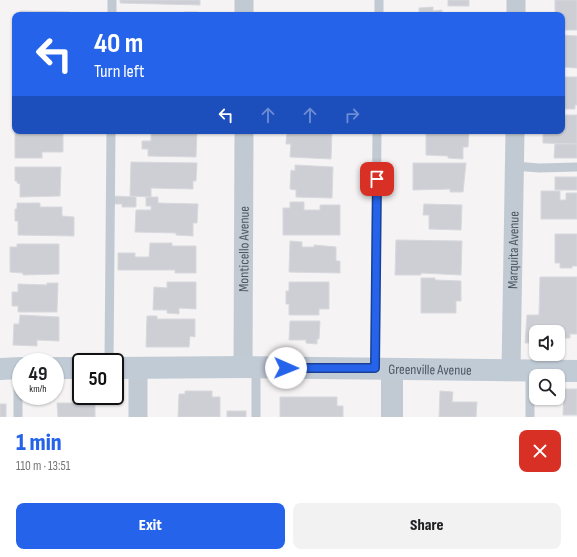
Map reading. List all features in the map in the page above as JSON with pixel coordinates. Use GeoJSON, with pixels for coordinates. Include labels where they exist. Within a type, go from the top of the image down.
{"type":"FeatureCollection","features":[{"type":"Feature","properties":{"kind":"main road","name":"Greenville Avenue"},"geometry":{"type":"LineString","coordinates":[[124,368],[577,371]]}},
{"type":"Feature","properties":{"kind":"street"},"geometry":{"type":"LineString","coordinates":[[244,0],[244,12]]}},
{"type":"Feature","properties":{"kind":"street"},"geometry":{"type":"LineString","coordinates":[[516,0],[516,12]]}},
{"type":"Feature","properties":{"kind":"street","name":"Monticello Avenue"},"geometry":{"type":"LineString","coordinates":[[244,134],[250,368]]}},
{"type":"Feature","properties":{"kind":"street","name":"Marquita Avenue"},"geometry":{"type":"LineString","coordinates":[[515,134],[520,370]]}},
{"type":"Feature","properties":{"kind":"street"},"geometry":{"type":"LineString","coordinates":[[138,368],[138,417]]}},
{"type":"Feature","properties":{"kind":"street"},"geometry":{"type":"LineString","coordinates":[[383,369],[392,417]]}},
{"type":"Feature","properties":{"kind":"lane"},"geometry":{"type":"LineString","coordinates":[[112,0],[112,12]]}},
{"type":"Feature","properties":{"kind":"lane"},"geometry":{"type":"LineString","coordinates":[[379,0],[379,12]]}},
{"type":"Feature","properties":{"kind":"lane"},"geometry":{"type":"LineString","coordinates":[[109,353],[111,134]]}},
{"type":"Feature","properties":{"kind":"lane"},"geometry":{"type":"LineString","coordinates":[[378,134],[383,369]]}},
{"type":"Feature","properties":{"kind":"lane"},"geometry":{"type":"LineString","coordinates":[[515,166],[539,168],[577,167]]}},
{"type":"Feature","properties":{"kind":"lane"},"geometry":{"type":"LineString","coordinates":[[250,368],[256,417]]}},
{"type":"Feature","properties":{"kind":"lane"},"geometry":{"type":"LineString","coordinates":[[520,370],[530,417]]}},
{"type":"Feature","properties":{"kind":"lane"},"geometry":{"type":"LineString","coordinates":[[17,405],[18,417]]}},
{"type":"Feature","properties":{"kind":"building"},"geometry":{"type":"Polygon","coordinates":[[[120,0],[200,0],[200,5],[120,3],[120,0]]]}},
{"type":"Feature","properties":{"kind":"building"},"geometry":{"type":"Polygon","coordinates":[[[448,0],[469,0],[469,6],[448,6],[448,0]]]}},
{"type":"Feature","properties":{"kind":"building"},"geometry":{"type":"Polygon","coordinates":[[[555,0],[577,0],[577,30],[565,30],[565,12],[555,12],[555,0]]]}},
{"type":"Feature","properties":{"kind":"building"},"geometry":{"type":"Polygon","coordinates":[[[433,7],[433,11],[442,10],[442,12],[419,12],[419,8],[433,7]]]}},
{"type":"Feature","properties":{"kind":"building"},"geometry":{"type":"Polygon","coordinates":[[[20,11],[70,12],[20,12],[20,11]]]}},
{"type":"Feature","properties":{"kind":"building"},"geometry":{"type":"Polygon","coordinates":[[[565,35],[577,36],[577,68],[565,67],[565,35]]]}},
{"type":"Feature","properties":{"kind":"building"},"geometry":{"type":"Polygon","coordinates":[[[565,77],[577,77],[577,105],[575,105],[575,109],[565,109],[565,77]]]}},
{"type":"Feature","properties":{"kind":"building"},"geometry":{"type":"Polygon","coordinates":[[[565,115],[577,115],[577,144],[543,143],[543,134],[565,134],[565,115]]]}},
{"type":"Feature","properties":{"kind":"building"},"geometry":{"type":"Polygon","coordinates":[[[15,134],[63,134],[63,152],[42,152],[42,158],[15,158],[15,134]]]}},
{"type":"Feature","properties":{"kind":"building"},"geometry":{"type":"Polygon","coordinates":[[[151,134],[197,134],[196,157],[148,156],[148,149],[142,149],[142,141],[151,141],[151,134]]]}},
{"type":"Feature","properties":{"kind":"building"},"geometry":{"type":"Polygon","coordinates":[[[287,134],[332,134],[331,159],[290,157],[291,144],[286,144],[287,134]]]}},
{"type":"Feature","properties":{"kind":"building"},"geometry":{"type":"Polygon","coordinates":[[[426,134],[469,134],[468,147],[463,147],[463,159],[448,158],[448,156],[426,155],[426,134]]]}},
{"type":"Feature","properties":{"kind":"building"},"geometry":{"type":"Polygon","coordinates":[[[555,144],[577,144],[577,158],[554,158],[555,144]]]}},
{"type":"Feature","properties":{"kind":"building"},"geometry":{"type":"Polygon","coordinates":[[[131,162],[197,163],[196,181],[193,181],[193,189],[151,188],[151,197],[130,196],[131,162]]]}},
{"type":"Feature","properties":{"kind":"building"},"geometry":{"type":"Polygon","coordinates":[[[413,163],[466,163],[463,192],[450,192],[450,189],[413,190],[413,163]]]}},
{"type":"Feature","properties":{"kind":"building"},"geometry":{"type":"Polygon","coordinates":[[[295,165],[333,167],[332,198],[296,197],[296,190],[290,189],[291,170],[295,171],[295,165]]]}},
{"type":"Feature","properties":{"kind":"building"},"geometry":{"type":"Polygon","coordinates":[[[15,167],[61,167],[60,196],[20,197],[20,184],[15,181],[15,167]]]}},
{"type":"Feature","properties":{"kind":"building"},"geometry":{"type":"Polygon","coordinates":[[[555,177],[577,177],[577,190],[555,190],[555,177]]]}},
{"type":"Feature","properties":{"kind":"building"},"geometry":{"type":"Polygon","coordinates":[[[541,191],[560,191],[560,200],[566,200],[566,193],[577,193],[577,219],[541,219],[541,191]]]}},
{"type":"Feature","properties":{"kind":"building"},"geometry":{"type":"Polygon","coordinates":[[[112,196],[136,197],[136,207],[122,207],[122,204],[112,204],[112,196]]]}},
{"type":"Feature","properties":{"kind":"building"},"geometry":{"type":"Polygon","coordinates":[[[146,197],[158,197],[158,203],[198,204],[197,223],[193,223],[193,236],[176,235],[176,233],[135,232],[136,210],[151,210],[151,206],[146,206],[146,197]]]}},
{"type":"Feature","properties":{"kind":"building"},"geometry":{"type":"Polygon","coordinates":[[[290,202],[304,202],[304,210],[320,210],[320,205],[340,205],[340,235],[283,235],[283,208],[290,208],[290,202]]]}},
{"type":"Feature","properties":{"kind":"building"},"geometry":{"type":"Polygon","coordinates":[[[17,203],[40,203],[40,207],[62,207],[62,216],[74,217],[74,236],[18,235],[18,221],[15,221],[15,209],[17,209],[17,203]]]}},
{"type":"Feature","properties":{"kind":"building"},"geometry":{"type":"Polygon","coordinates":[[[424,204],[462,205],[461,230],[429,229],[429,215],[423,215],[424,204]]]}},
{"type":"Feature","properties":{"kind":"building"},"geometry":{"type":"Polygon","coordinates":[[[555,234],[577,234],[577,266],[572,266],[572,268],[560,268],[560,263],[555,263],[555,234]]]}},
{"type":"Feature","properties":{"kind":"building"},"geometry":{"type":"Polygon","coordinates":[[[396,240],[462,241],[461,275],[421,273],[421,275],[395,275],[396,240]]]}},
{"type":"Feature","properties":{"kind":"building"},"geometry":{"type":"Polygon","coordinates":[[[290,241],[302,242],[302,247],[314,247],[314,245],[336,247],[336,261],[340,261],[340,273],[289,272],[290,241]]]}},
{"type":"Feature","properties":{"kind":"building"},"geometry":{"type":"Polygon","coordinates":[[[150,243],[172,243],[172,246],[196,246],[196,273],[175,273],[175,270],[118,270],[118,253],[135,253],[135,257],[149,257],[150,243]]]}},
{"type":"Feature","properties":{"kind":"building"},"geometry":{"type":"Polygon","coordinates":[[[17,244],[59,244],[59,274],[23,275],[23,273],[10,272],[10,247],[17,247],[17,244]]]}},
{"type":"Feature","properties":{"kind":"building"},"geometry":{"type":"Polygon","coordinates":[[[540,277],[577,277],[577,334],[570,334],[570,338],[565,338],[565,325],[529,325],[529,343],[525,343],[527,315],[539,315],[540,277]]]}},
{"type":"Feature","properties":{"kind":"building"},"geometry":{"type":"Polygon","coordinates":[[[421,278],[461,281],[461,301],[456,301],[456,313],[421,313],[421,278]]]}},
{"type":"Feature","properties":{"kind":"building"},"geometry":{"type":"Polygon","coordinates":[[[167,282],[196,282],[196,309],[179,308],[179,314],[167,313],[167,310],[153,310],[154,287],[167,288],[167,282]]]}},
{"type":"Feature","properties":{"kind":"building"},"geometry":{"type":"Polygon","coordinates":[[[289,282],[329,282],[329,309],[319,309],[319,315],[289,315],[289,304],[286,304],[286,291],[289,291],[289,282]]]}},
{"type":"Feature","properties":{"kind":"building"},"geometry":{"type":"Polygon","coordinates":[[[47,283],[58,283],[57,312],[18,312],[18,306],[12,306],[12,292],[18,292],[18,284],[47,285],[47,283]]]}},
{"type":"Feature","properties":{"kind":"building"},"geometry":{"type":"Polygon","coordinates":[[[20,315],[59,317],[59,341],[37,340],[37,346],[13,345],[14,324],[19,324],[20,315]]]}},
{"type":"Feature","properties":{"kind":"building"},"geometry":{"type":"Polygon","coordinates":[[[147,316],[157,316],[157,319],[195,319],[195,337],[190,336],[189,347],[146,347],[147,316]]]}},
{"type":"Feature","properties":{"kind":"building"},"geometry":{"type":"Polygon","coordinates":[[[290,321],[320,321],[319,339],[317,339],[317,344],[306,343],[306,340],[289,340],[290,321]]]}},
{"type":"Feature","properties":{"kind":"building"},"geometry":{"type":"Polygon","coordinates":[[[565,389],[577,389],[577,415],[563,415],[563,405],[565,405],[565,389]]]}},
{"type":"Feature","properties":{"kind":"building"},"geometry":{"type":"Polygon","coordinates":[[[185,391],[212,391],[212,397],[220,397],[220,417],[178,417],[179,394],[185,394],[185,391]]]}},
{"type":"Feature","properties":{"kind":"building"},"geometry":{"type":"Polygon","coordinates":[[[440,391],[453,392],[452,402],[477,402],[476,417],[439,417],[440,391]]]}},
{"type":"Feature","properties":{"kind":"building"},"geometry":{"type":"Polygon","coordinates":[[[280,397],[337,397],[337,406],[343,406],[343,417],[280,417],[280,397]]]}},
{"type":"Feature","properties":{"kind":"building"},"geometry":{"type":"Polygon","coordinates":[[[64,403],[72,403],[72,405],[95,405],[95,417],[58,417],[57,405],[64,405],[64,403]]]}},
{"type":"Feature","properties":{"kind":"building"},"geometry":{"type":"Polygon","coordinates":[[[0,404],[6,404],[6,417],[0,417],[0,404]]]}},
{"type":"Feature","properties":{"kind":"building"},"geometry":{"type":"Polygon","coordinates":[[[227,411],[246,411],[246,417],[227,417],[227,411]]]}},
{"type":"Feature","properties":{"kind":"route"},"geometry":{"type":"LineString","coordinates":[[286,368],[375,368],[377,179]]}}]}
